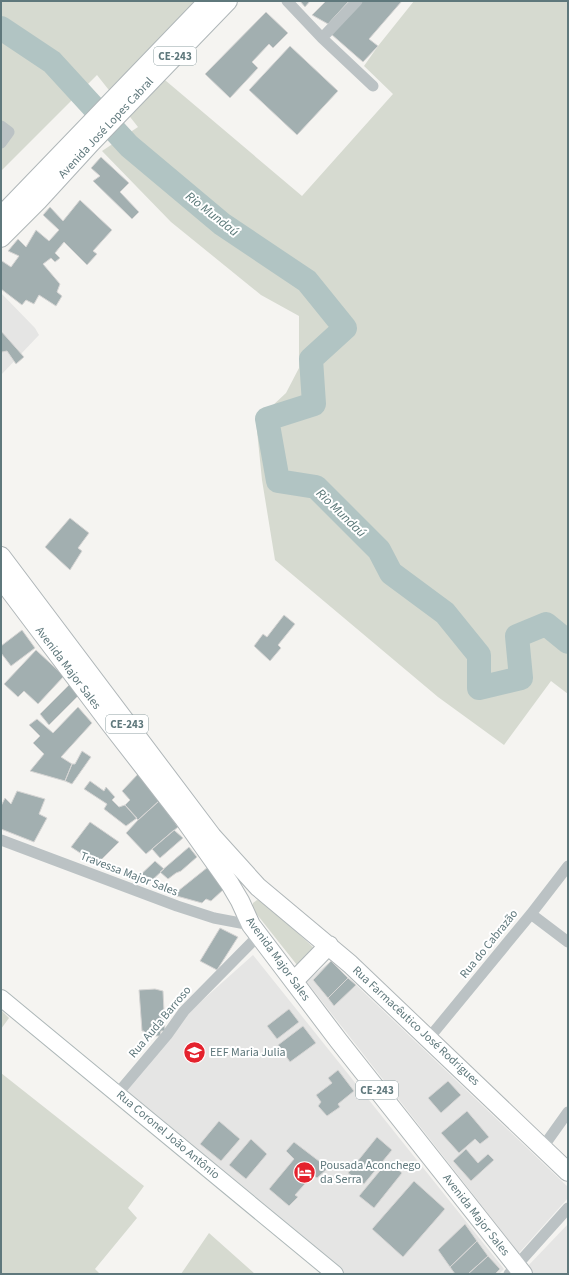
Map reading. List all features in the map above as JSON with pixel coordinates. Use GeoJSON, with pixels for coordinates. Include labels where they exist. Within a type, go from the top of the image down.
{"type":"FeatureCollection","features":[{"type":"Feature","properties":{"kind":"main road","name":"Avenida José Lopes Cabral"},"geometry":{"type":"LineString","coordinates":[[117,106],[208,1]]}},
{"type":"Feature","properties":{"kind":"main road","name":"Avenida José Lopes Cabral"},"geometry":{"type":"LineString","coordinates":[[1,216],[87,137],[117,106],[228,1]]}},
{"type":"Feature","properties":{"kind":"main road","name":"Avenida José Lopes Cabral"},"geometry":{"type":"LineString","coordinates":[[1,238],[38,202],[87,137]]}},
{"type":"Feature","properties":{"kind":"main road","name":"Avenida Major Sales"},"geometry":{"type":"LineString","coordinates":[[1,556],[142,753],[184,819],[230,884],[255,930],[516,1272]]}},
{"type":"Feature","properties":{"kind":"main road","name":"Avenida Major Sales"},"geometry":{"type":"LineString","coordinates":[[1,579],[142,753],[212,836],[258,887]]}},
{"type":"Feature","properties":{"kind":"main road"},"geometry":{"type":"LineString","coordinates":[[240,901],[258,887]]}},
{"type":"Feature","properties":{"kind":"main road","name":"Rua Farmacêutico José Rodrigues"},"geometry":{"type":"LineString","coordinates":[[258,887],[329,945],[429,1038],[568,1172]]}},
{"type":"Feature","properties":{"kind":"main road"},"geometry":{"type":"LineString","coordinates":[[294,981],[329,945]]}},
{"type":"Feature","properties":{"kind":"street"},"geometry":{"type":"LineString","coordinates":[[287,1],[322,38],[373,86]]}},
{"type":"Feature","properties":{"kind":"street"},"geometry":{"type":"LineString","coordinates":[[322,38],[357,1]]}},
{"type":"Feature","properties":{"kind":"street"},"geometry":{"type":"LineString","coordinates":[[1,126],[10,132],[1,143]]}},
{"type":"Feature","properties":{"kind":"street","name":"Travessa Major Sales"},"geometry":{"type":"LineString","coordinates":[[1,840],[185,908],[255,930]]}},
{"type":"Feature","properties":{"kind":"street","name":"Rua do Cabrazão"},"geometry":{"type":"LineString","coordinates":[[429,1038],[568,866]]}},
{"type":"Feature","properties":{"kind":"street"},"geometry":{"type":"LineString","coordinates":[[530,914],[568,942]]}},
{"type":"Feature","properties":{"kind":"street","name":"Rua Auda Barroso"},"geometry":{"type":"LineString","coordinates":[[118,1093],[167,1035],[187,1007],[255,930]]}},
{"type":"Feature","properties":{"kind":"street","name":"Rua Coronel João Antônio"},"geometry":{"type":"LineString","coordinates":[[1,998],[118,1093],[335,1274]]}},
{"type":"Feature","properties":{"kind":"street"},"geometry":{"type":"LineString","coordinates":[[543,1147],[568,1112]]}},
{"type":"Feature","properties":{"kind":"street"},"geometry":{"type":"LineString","coordinates":[[516,1272],[568,1208]]}},
{"type":"Feature","properties":{"kind":"shaded area"},"geometry":{"type":"Polygon","coordinates":[[[1,1],[203,1],[146,64],[302,196],[393,94],[364,66],[414,1],[568,1],[568,694],[551,681],[504,745],[438,697],[275,560],[262,480],[256,421],[286,393],[299,368],[299,316],[261,295],[171,222],[102,151],[138,127],[97,75],[1,171],[1,1]]]}},
{"type":"Feature","properties":{"kind":"shaded area"},"geometry":{"type":"Polygon","coordinates":[[[1,293],[35,328],[39,335],[1,375],[1,293]]]}},
{"type":"Feature","properties":{"kind":"shaded area"},"geometry":{"type":"Polygon","coordinates":[[[257,900],[263,901],[314,948],[297,965],[255,912],[252,907],[253,903],[257,900]]]}},
{"type":"Feature","properties":{"kind":"shaded area"},"geometry":{"type":"Polygon","coordinates":[[[253,955],[504,1269],[499,1274],[345,1274],[123,1090],[177,1023],[253,955]]]}},
{"type":"Feature","properties":{"kind":"shaded area"},"geometry":{"type":"Polygon","coordinates":[[[331,961],[568,1187],[568,1198],[519,1253],[306,981],[331,961]]]}},
{"type":"Feature","properties":{"kind":"shaded area"},"geometry":{"type":"Polygon","coordinates":[[[1,1010],[9,1018],[1,1029],[1,1010]]]}},
{"type":"Feature","properties":{"kind":"shaded area"},"geometry":{"type":"Polygon","coordinates":[[[1,1073],[144,1186],[128,1208],[137,1218],[95,1269],[100,1274],[1,1274],[1,1073]]]}},
{"type":"Feature","properties":{"kind":"shaded area"},"geometry":{"type":"Polygon","coordinates":[[[568,1224],[568,1274],[532,1274],[526,1268],[568,1224]]]}},
{"type":"Feature","properties":{"kind":"shaded area"},"geometry":{"type":"Polygon","coordinates":[[[209,1233],[255,1274],[181,1274],[209,1233]]]}},
{"type":"Feature","properties":{"kind":"building"},"geometry":{"type":"Polygon","coordinates":[[[300,1],[310,1],[305,7],[300,1]]]}},
{"type":"Feature","properties":{"kind":"building"},"geometry":{"type":"Polygon","coordinates":[[[326,1],[349,1],[328,24],[312,15],[326,1]]]}},
{"type":"Feature","properties":{"kind":"building"},"geometry":{"type":"Polygon","coordinates":[[[359,1],[402,1],[369,39],[378,46],[363,62],[331,34],[359,1]]]}},
{"type":"Feature","properties":{"kind":"building"},"geometry":{"type":"Polygon","coordinates":[[[266,12],[288,33],[273,48],[269,44],[252,62],[258,68],[230,98],[205,74],[266,12]]]}},
{"type":"Feature","properties":{"kind":"building"},"geometry":{"type":"Polygon","coordinates":[[[290,46],[338,91],[297,135],[249,90],[290,46]]]}},
{"type":"Feature","properties":{"kind":"building"},"geometry":{"type":"Polygon","coordinates":[[[101,157],[129,183],[120,192],[139,212],[132,219],[93,181],[100,176],[91,168],[101,157]]]}},
{"type":"Feature","properties":{"kind":"building"},"geometry":{"type":"Polygon","coordinates":[[[80,200],[112,230],[93,251],[97,254],[87,265],[64,242],[55,253],[60,258],[55,262],[51,258],[43,264],[60,284],[57,292],[62,296],[56,306],[39,295],[34,304],[26,300],[22,305],[1,289],[2,261],[11,267],[19,256],[8,251],[18,239],[26,247],[36,230],[49,241],[59,230],[43,215],[50,207],[63,221],[80,200]]]}},
{"type":"Feature","properties":{"kind":"building"},"geometry":{"type":"Polygon","coordinates":[[[1,331],[24,357],[16,364],[7,351],[2,352],[1,350],[1,331]]]}},
{"type":"Feature","properties":{"kind":"building"},"geometry":{"type":"Polygon","coordinates":[[[70,518],[89,533],[78,548],[82,551],[70,570],[45,547],[70,518]]]}},
{"type":"Feature","properties":{"kind":"building"},"geometry":{"type":"Polygon","coordinates":[[[284,615],[295,624],[278,645],[281,648],[270,661],[254,646],[263,634],[267,637],[284,615]]]}},
{"type":"Feature","properties":{"kind":"building"},"geometry":{"type":"Polygon","coordinates":[[[22,630],[35,648],[11,666],[1,653],[1,646],[22,630]]]}},
{"type":"Feature","properties":{"kind":"building"},"geometry":{"type":"Polygon","coordinates":[[[36,650],[64,676],[38,704],[24,691],[18,697],[4,684],[36,650]]]}},
{"type":"Feature","properties":{"kind":"building"},"geometry":{"type":"Polygon","coordinates":[[[71,683],[80,694],[49,725],[40,714],[71,683]]]}},
{"type":"Feature","properties":{"kind":"building"},"geometry":{"type":"Polygon","coordinates":[[[78,707],[92,723],[61,757],[72,764],[65,781],[30,771],[44,754],[33,743],[40,736],[29,725],[37,719],[53,733],[78,707]]]}},
{"type":"Feature","properties":{"kind":"building"},"geometry":{"type":"Polygon","coordinates":[[[82,751],[91,757],[72,784],[65,781],[72,764],[75,764],[82,751]]]}},
{"type":"Feature","properties":{"kind":"building"},"geometry":{"type":"Polygon","coordinates":[[[139,773],[159,801],[138,820],[125,805],[130,800],[122,791],[139,773]]]}},
{"type":"Feature","properties":{"kind":"building"},"geometry":{"type":"Polygon","coordinates":[[[90,781],[104,791],[106,787],[115,797],[112,800],[119,807],[125,805],[137,818],[126,826],[104,809],[107,804],[84,789],[90,781]]]}},
{"type":"Feature","properties":{"kind":"building"},"geometry":{"type":"Polygon","coordinates":[[[17,791],[45,799],[39,814],[47,818],[34,842],[1,829],[1,806],[5,798],[11,804],[17,791]]]}},
{"type":"Feature","properties":{"kind":"building"},"geometry":{"type":"Polygon","coordinates":[[[159,801],[178,827],[146,854],[126,833],[159,801]]]}},
{"type":"Feature","properties":{"kind":"building"},"geometry":{"type":"Polygon","coordinates":[[[90,822],[119,842],[97,864],[71,847],[90,822]]]}},
{"type":"Feature","properties":{"kind":"building"},"geometry":{"type":"Polygon","coordinates":[[[174,830],[183,838],[160,858],[152,849],[174,830]]]}},
{"type":"Feature","properties":{"kind":"building"},"geometry":{"type":"Polygon","coordinates":[[[189,847],[197,857],[181,871],[168,879],[160,872],[189,847]]]}},
{"type":"Feature","properties":{"kind":"building"},"geometry":{"type":"Polygon","coordinates":[[[155,861],[164,869],[147,885],[135,880],[155,861]]]}},
{"type":"Feature","properties":{"kind":"building"},"geometry":{"type":"Polygon","coordinates":[[[208,867],[224,889],[211,901],[206,899],[202,903],[173,895],[208,867]]]}},
{"type":"Feature","properties":{"kind":"building"},"geometry":{"type":"Polygon","coordinates":[[[220,928],[238,937],[217,970],[200,961],[220,928]]]}},
{"type":"Feature","properties":{"kind":"building"},"geometry":{"type":"Polygon","coordinates":[[[331,961],[348,978],[328,998],[313,980],[331,961]]]}},
{"type":"Feature","properties":{"kind":"building"},"geometry":{"type":"Polygon","coordinates":[[[348,978],[356,985],[334,1006],[328,998],[348,978]]]}},
{"type":"Feature","properties":{"kind":"building"},"geometry":{"type":"Polygon","coordinates":[[[155,989],[163,991],[165,1031],[161,1031],[160,1036],[144,1036],[144,1031],[142,1031],[139,990],[155,989]]]}},
{"type":"Feature","properties":{"kind":"building"},"geometry":{"type":"Polygon","coordinates":[[[289,1009],[299,1022],[277,1039],[267,1026],[289,1009]]]}},
{"type":"Feature","properties":{"kind":"building"},"geometry":{"type":"Polygon","coordinates":[[[303,1026],[316,1043],[290,1062],[278,1045],[303,1026]]]}},
{"type":"Feature","properties":{"kind":"building"},"geometry":{"type":"Polygon","coordinates":[[[338,1070],[354,1091],[338,1104],[340,1107],[327,1116],[318,1106],[321,1102],[316,1095],[332,1083],[328,1078],[338,1070]]]}},
{"type":"Feature","properties":{"kind":"building"},"geometry":{"type":"Polygon","coordinates":[[[448,1081],[461,1095],[441,1113],[428,1098],[448,1081]]]}},
{"type":"Feature","properties":{"kind":"building"},"geometry":{"type":"Polygon","coordinates":[[[467,1111],[489,1137],[480,1144],[475,1139],[459,1153],[441,1133],[467,1111]]]}},
{"type":"Feature","properties":{"kind":"building"},"geometry":{"type":"Polygon","coordinates":[[[219,1121],[240,1139],[221,1161],[200,1144],[219,1121]]]}},
{"type":"Feature","properties":{"kind":"building"},"geometry":{"type":"Polygon","coordinates":[[[377,1137],[392,1150],[364,1184],[348,1173],[377,1137]]]}},
{"type":"Feature","properties":{"kind":"building"},"geometry":{"type":"Polygon","coordinates":[[[251,1139],[267,1154],[246,1179],[229,1165],[251,1139]]]}},
{"type":"Feature","properties":{"kind":"building","name":"Pousada Aconchego da Serra"},"geometry":{"type":"Polygon","coordinates":[[[294,1142],[328,1168],[317,1178],[313,1175],[295,1195],[298,1197],[289,1206],[269,1189],[294,1159],[286,1151],[294,1142]]]}},
{"type":"Feature","properties":{"kind":"building"},"geometry":{"type":"Polygon","coordinates":[[[466,1149],[478,1163],[488,1154],[494,1160],[471,1181],[453,1161],[466,1149]]]}},
{"type":"Feature","properties":{"kind":"building"},"geometry":{"type":"Polygon","coordinates":[[[388,1161],[402,1173],[374,1208],[359,1196],[388,1161]]]}},
{"type":"Feature","properties":{"kind":"building"},"geometry":{"type":"Polygon","coordinates":[[[414,1181],[445,1209],[403,1257],[372,1229],[414,1181]]]}},
{"type":"Feature","properties":{"kind":"building"},"geometry":{"type":"Polygon","coordinates":[[[465,1224],[477,1241],[450,1267],[438,1250],[465,1224]]]}},
{"type":"Feature","properties":{"kind":"building"},"geometry":{"type":"Polygon","coordinates":[[[477,1241],[488,1256],[468,1274],[455,1274],[450,1267],[477,1241]]]}},
{"type":"Feature","properties":{"kind":"building"},"geometry":{"type":"Polygon","coordinates":[[[488,1256],[500,1269],[495,1274],[468,1274],[488,1256]]]}},
{"type":"Feature","properties":{"kind":"waterway","name":"Rio Mundaú"},"geometry":{"type":"LineString","coordinates":[[1,28],[52,62],[129,146],[222,224],[307,281],[345,328],[311,359],[314,404],[267,419],[278,481],[316,487],[379,550],[391,573],[445,613],[479,655],[479,688],[521,678],[517,636],[546,624],[568,642]]}},
{"type":"Feature","properties":{"kind":"place","name":"EEF Maria Julia"},"geometry":{"type":"Point","coordinates":[194,1052]}},
{"type":"Feature","properties":{"kind":"place","name":"Pousada Aconchego da Serra"},"geometry":{"type":"Point","coordinates":[304,1172]}}]}
